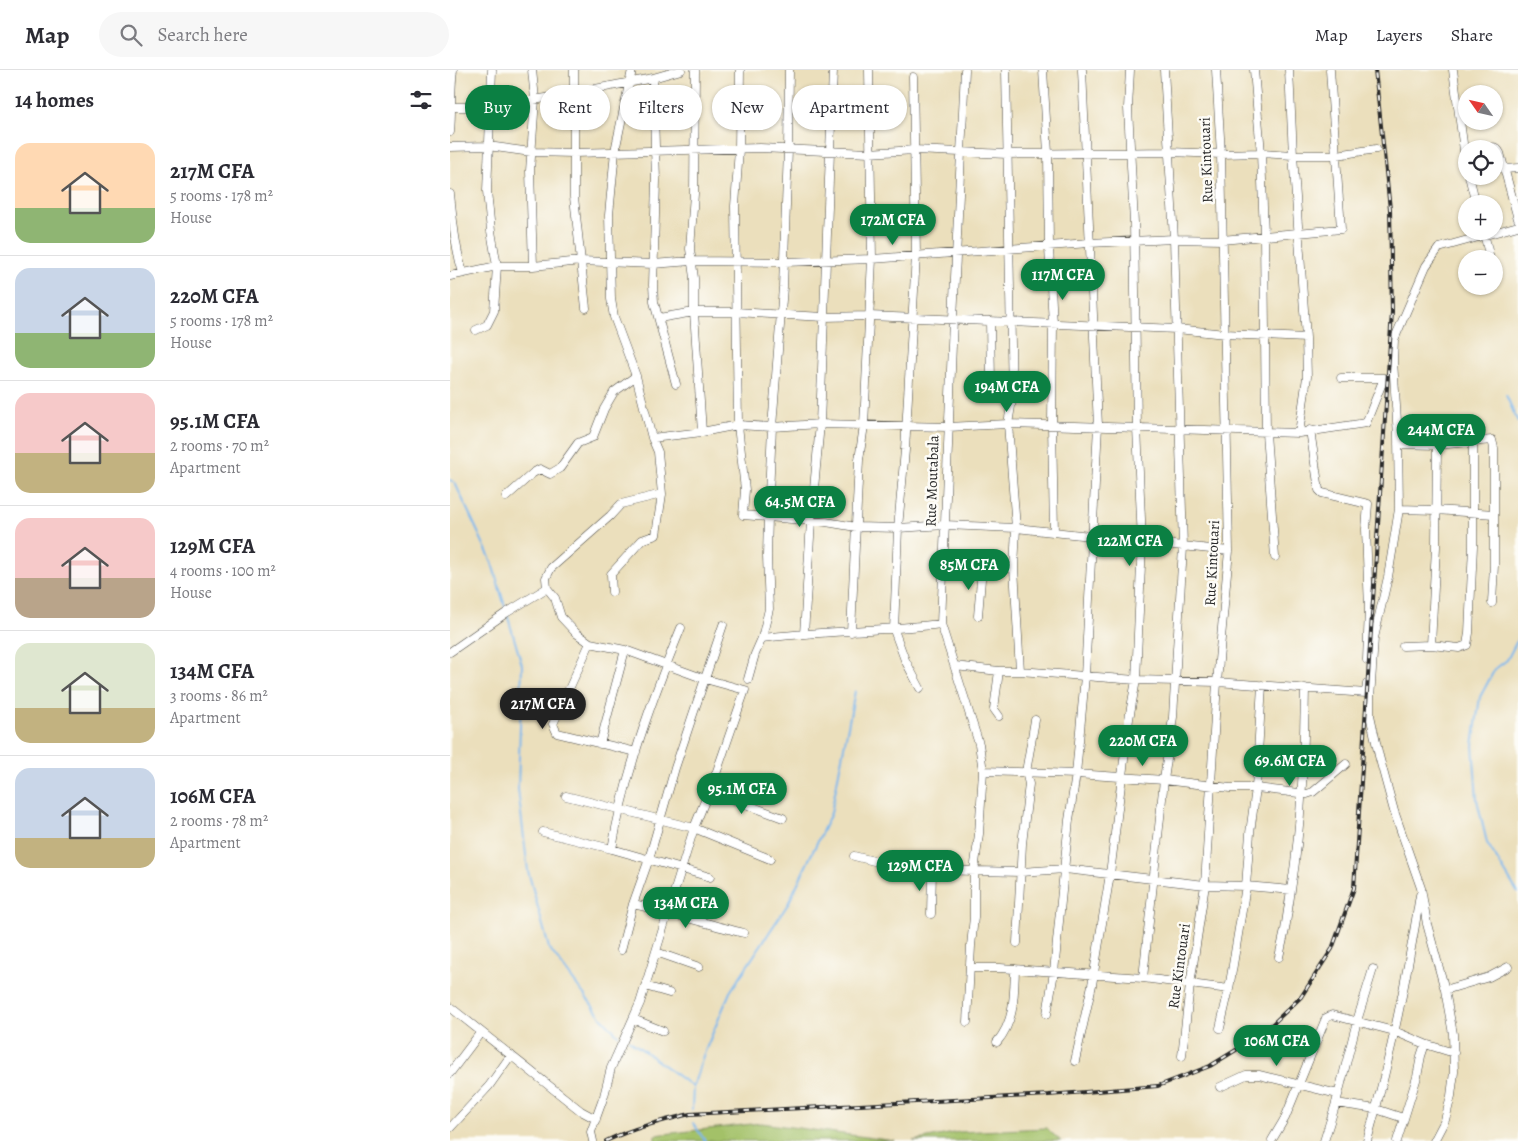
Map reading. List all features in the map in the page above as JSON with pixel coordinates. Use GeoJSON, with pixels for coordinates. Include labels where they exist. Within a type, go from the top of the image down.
{"type":"FeatureCollection","features":[{"type":"Feature","properties":{"kind":"street"},"geometry":{"type":"LineString","coordinates":[[450,132],[453,70]]}},
{"type":"Feature","properties":{"kind":"street"},"geometry":{"type":"LineString","coordinates":[[492,70],[492,85]]}},
{"type":"Feature","properties":{"kind":"street"},"geometry":{"type":"LineString","coordinates":[[532,70],[535,99],[531,152],[533,266]]}},
{"type":"Feature","properties":{"kind":"street"},"geometry":{"type":"LineString","coordinates":[[574,70],[574,85]]}},
{"type":"Feature","properties":{"kind":"street"},"geometry":{"type":"LineString","coordinates":[[612,592],[611,574],[642,540],[656,535],[662,494],[658,452],[652,438],[636,376],[614,316],[611,299],[609,215],[615,151],[632,70]]}},
{"type":"Feature","properties":{"kind":"street"},"geometry":{"type":"LineString","coordinates":[[610,86],[653,78],[681,70]]}},
{"type":"Feature","properties":{"kind":"street"},"geometry":{"type":"LineString","coordinates":[[695,70],[694,194],[690,249],[694,278],[694,312],[702,432]]}},
{"type":"Feature","properties":{"kind":"street"},"geometry":{"type":"LineString","coordinates":[[740,70],[735,206],[738,425],[745,490],[743,515],[856,526],[898,528],[945,525],[1016,528],[1229,551]]}},
{"type":"Feature","properties":{"kind":"street"},"geometry":{"type":"LineString","coordinates":[[748,678],[762,638],[769,609],[768,517],[772,428],[782,314],[789,70]]}},
{"type":"Feature","properties":{"kind":"street"},"geometry":{"type":"LineString","coordinates":[[804,634],[811,521],[820,424],[833,70]]}},
{"type":"Feature","properties":{"kind":"street"},"geometry":{"type":"LineString","coordinates":[[851,632],[859,460],[864,425],[872,259],[869,70]]}},
{"type":"Feature","properties":{"kind":"street","name":"Rue Moutabala"},"geometry":{"type":"LineString","coordinates":[[941,624],[952,319],[965,70]]}},
{"type":"Feature","properties":{"kind":"street"},"geometry":{"type":"LineString","coordinates":[[1006,70],[1012,400],[1008,424],[1016,528],[1014,568],[1020,671]]}},
{"type":"Feature","properties":{"kind":"street"},"geometry":{"type":"LineString","coordinates":[[1043,70],[1048,153],[1054,532]]}},
{"type":"Feature","properties":{"kind":"street"},"geometry":{"type":"LineString","coordinates":[[1047,1014],[1054,972],[1086,676],[1094,537],[1098,426],[1082,70]]}},
{"type":"Feature","properties":{"kind":"street"},"geometry":{"type":"LineString","coordinates":[[1075,1061],[1093,974],[1110,874],[1136,680],[1142,542],[1137,427],[1132,174],[1129,152],[1128,108],[1130,70]]}},
{"type":"Feature","properties":{"kind":"street"},"geometry":{"type":"LineString","coordinates":[[1143,978],[1164,780],[1173,717],[1183,547],[1174,238],[1164,70]]}},
{"type":"Feature","properties":{"kind":"street","name":"Rue Kintouari"},"geometry":{"type":"LineString","coordinates":[[1182,1056],[1190,984],[1205,885],[1217,682],[1229,551],[1220,154],[1216,70]]}},
{"type":"Feature","properties":{"kind":"street"},"geometry":{"type":"LineString","coordinates":[[1254,70],[1261,153],[1264,235],[1266,433],[1274,557]]}},
{"type":"Feature","properties":{"kind":"street"},"geometry":{"type":"LineString","coordinates":[[1289,70],[1306,338],[1307,377],[1299,433]]}},
{"type":"Feature","properties":{"kind":"street"},"geometry":{"type":"LineString","coordinates":[[450,276],[497,266],[533,266],[581,261],[610,264],[653,264],[692,261],[784,262],[872,259],[1174,238],[1222,240],[1341,229],[1330,70]]}},
{"type":"Feature","properties":{"kind":"street"},"geometry":{"type":"LineString","coordinates":[[1453,70],[1463,140]]}},
{"type":"Feature","properties":{"kind":"street"},"geometry":{"type":"LineString","coordinates":[[913,77],[916,255],[898,528],[894,630],[905,660],[920,688]]}},
{"type":"Feature","properties":{"kind":"street"},"geometry":{"type":"LineString","coordinates":[[653,78],[656,181],[653,264],[654,302],[676,384]]}},
{"type":"Feature","properties":{"kind":"street"},"geometry":{"type":"LineString","coordinates":[[530,100],[540,98]]}},
{"type":"Feature","properties":{"kind":"street"},"geometry":{"type":"LineString","coordinates":[[451,107],[465,107]]}},
{"type":"Feature","properties":{"kind":"street"},"geometry":{"type":"LineString","coordinates":[[476,330],[487,325],[494,311],[497,266],[487,191],[489,130]]}},
{"type":"Feature","properties":{"kind":"street"},"geometry":{"type":"LineString","coordinates":[[574,130],[574,197],[586,308]]}},
{"type":"Feature","properties":{"kind":"street"},"geometry":{"type":"LineString","coordinates":[[450,147],[488,146],[531,152],[574,153],[694,151],[738,148],[869,153],[914,150],[1007,154],[1170,152],[1293,155],[1336,155],[1376,149]]}},
{"type":"Feature","properties":{"kind":"street"},"geometry":{"type":"LineString","coordinates":[[1503,164],[1518,220]]}},
{"type":"Feature","properties":{"kind":"street"},"geometry":{"type":"LineString","coordinates":[[1505,169],[1518,168]]}},
{"type":"Feature","properties":{"kind":"street"},"geometry":{"type":"LineString","coordinates":[[450,194],[454,238],[463,273]]}},
{"type":"Feature","properties":{"kind":"street"},"geometry":{"type":"LineString","coordinates":[[1503,230],[1518,226]]}},
{"type":"Feature","properties":{"kind":"street"},"geometry":{"type":"LineString","coordinates":[[1434,1141],[1445,1120],[1454,1072],[1453,1034],[1445,990],[1427,924],[1421,888],[1394,812],[1370,715],[1374,638],[1388,577],[1399,509],[1398,444],[1393,361],[1394,340],[1426,266],[1439,248],[1465,240]]}},
{"type":"Feature","properties":{"kind":"street"},"geometry":{"type":"LineString","coordinates":[[659,318],[694,312],[736,312],[824,317],[869,316],[1177,329],[1224,334],[1306,338]]}},
{"type":"Feature","properties":{"kind":"street"},"geometry":{"type":"LineString","coordinates":[[990,321],[991,384]]}},
{"type":"Feature","properties":{"kind":"street"},"geometry":{"type":"LineString","coordinates":[[506,496],[540,469],[550,474],[560,468],[578,442],[593,437],[604,409],[614,392],[636,376]]}},
{"type":"Feature","properties":{"kind":"street"},"geometry":{"type":"LineString","coordinates":[[652,438],[702,432],[738,425],[772,428],[820,424],[948,427],[1008,424],[1299,433],[1366,423],[1384,378],[1341,378]]}},
{"type":"Feature","properties":{"kind":"street"},"geometry":{"type":"LineString","coordinates":[[955,666],[1000,671],[1136,680],[1217,682],[1366,693],[1369,609],[1366,529],[1368,504],[1322,493],[1319,490],[1310,430]]}},
{"type":"Feature","properties":{"kind":"street"},"geometry":{"type":"LineString","coordinates":[[1398,444],[1437,445],[1492,440],[1494,448],[1492,603]]}},
{"type":"Feature","properties":{"kind":"street"},"geometry":{"type":"LineString","coordinates":[[1404,646],[1431,645],[1459,648],[1467,645],[1473,546],[1473,441]]}},
{"type":"Feature","properties":{"kind":"street"},"geometry":{"type":"LineString","coordinates":[[1431,645],[1437,445]]}},
{"type":"Feature","properties":{"kind":"street"},"geometry":{"type":"LineString","coordinates":[[593,1141],[591,1132],[604,1096],[611,1068],[633,1019],[645,986],[694,828],[710,791],[745,690],[705,679],[625,650],[590,643],[565,622],[555,598],[547,588],[546,578],[551,568],[617,508],[630,502],[662,494]]}},
{"type":"Feature","properties":{"kind":"street"},"geometry":{"type":"LineString","coordinates":[[1399,509],[1494,514]]}},
{"type":"Feature","properties":{"kind":"street"},"geometry":{"type":"LineString","coordinates":[[943,567],[1014,568]]}},
{"type":"Feature","properties":{"kind":"street"},"geometry":{"type":"LineString","coordinates":[[978,616],[982,567]]}},
{"type":"Feature","properties":{"kind":"street"},"geometry":{"type":"LineString","coordinates":[[450,652],[506,613],[547,588]]}},
{"type":"Feature","properties":{"kind":"street"},"geometry":{"type":"LineString","coordinates":[[762,638],[894,630],[941,624],[979,744],[984,771],[974,871],[974,917],[967,1022]]}},
{"type":"Feature","properties":{"kind":"street"},"geometry":{"type":"LineString","coordinates":[[621,950],[633,904],[649,859],[690,720],[723,625]]}},
{"type":"Feature","properties":{"kind":"street"},"geometry":{"type":"LineString","coordinates":[[612,849],[619,809],[636,752],[680,628]]}},
{"type":"Feature","properties":{"kind":"street"},"geometry":{"type":"LineString","coordinates":[[590,643],[553,724],[557,733],[636,752]]}},
{"type":"Feature","properties":{"kind":"street"},"geometry":{"type":"LineString","coordinates":[[600,744],[625,650]]}},
{"type":"Feature","properties":{"kind":"street"},"geometry":{"type":"LineString","coordinates":[[999,716],[994,709],[1000,671]]}},
{"type":"Feature","properties":{"kind":"street"},"geometry":{"type":"LineString","coordinates":[[1220,1028],[1229,989],[1246,886],[1256,788],[1262,685]]}},
{"type":"Feature","properties":{"kind":"street"},"geometry":{"type":"LineString","coordinates":[[1279,957],[1296,858],[1304,758],[1305,688]]}},
{"type":"Feature","properties":{"kind":"street"},"geometry":{"type":"LineString","coordinates":[[1017,943],[1024,828],[1029,784],[1026,772],[1035,720]]}},
{"type":"Feature","properties":{"kind":"street"},"geometry":{"type":"LineString","coordinates":[[984,771],[1122,777],[1310,794],[1346,764]]}},
{"type":"Feature","properties":{"kind":"street"},"geometry":{"type":"LineString","coordinates":[[710,791],[783,818]]}},
{"type":"Feature","properties":{"kind":"street"},"geometry":{"type":"LineString","coordinates":[[566,796],[694,828],[770,858]]}},
{"type":"Feature","properties":{"kind":"street"},"geometry":{"type":"LineString","coordinates":[[542,832],[612,849],[710,877]]}},
{"type":"Feature","properties":{"kind":"street"},"geometry":{"type":"LineString","coordinates":[[854,856],[894,866],[932,870],[1021,872],[1065,869],[1205,885],[1291,890]]}},
{"type":"Feature","properties":{"kind":"street"},"geometry":{"type":"LineString","coordinates":[[931,914],[932,870]]}},
{"type":"Feature","properties":{"kind":"street"},"geometry":{"type":"LineString","coordinates":[[1368,1141],[1408,968],[1421,888]]}},
{"type":"Feature","properties":{"kind":"street"},"geometry":{"type":"LineString","coordinates":[[633,904],[668,911],[700,922],[744,933]]}},
{"type":"Feature","properties":{"kind":"street"},"geometry":{"type":"LineString","coordinates":[[656,952],[699,967]]}},
{"type":"Feature","properties":{"kind":"street"},"geometry":{"type":"LineString","coordinates":[[970,968],[1015,969],[1143,978],[1229,989]]}},
{"type":"Feature","properties":{"kind":"street"},"geometry":{"type":"LineString","coordinates":[[1445,990],[1489,977],[1508,968]]}},
{"type":"Feature","properties":{"kind":"street"},"geometry":{"type":"LineString","coordinates":[[997,1042],[1010,1019],[1013,1007],[1015,969]]}},
{"type":"Feature","properties":{"kind":"street"},"geometry":{"type":"LineString","coordinates":[[1324,1141],[1373,969]]}},
{"type":"Feature","properties":{"kind":"street"},"geometry":{"type":"LineString","coordinates":[[645,986],[669,993]]}},
{"type":"Feature","properties":{"kind":"street"},"geometry":{"type":"LineString","coordinates":[[452,1011],[581,1111],[596,1119]]}},
{"type":"Feature","properties":{"kind":"street"},"geometry":{"type":"LineString","coordinates":[[1272,1140],[1285,1118],[1326,1018],[1332,1015],[1394,1030],[1425,1044],[1454,1053]]}},
{"type":"Feature","properties":{"kind":"street"},"geometry":{"type":"LineString","coordinates":[[633,1019],[662,1031]]}},
{"type":"Feature","properties":{"kind":"street"},"geometry":{"type":"LineString","coordinates":[[450,1073],[481,1032]]}},
{"type":"Feature","properties":{"kind":"street"},"geometry":{"type":"LineString","coordinates":[[1397,1141],[1425,1044]]}},
{"type":"Feature","properties":{"kind":"street"},"geometry":{"type":"LineString","coordinates":[[450,1128],[488,1086],[511,1055]]}},
{"type":"Feature","properties":{"kind":"street"},"geometry":{"type":"LineString","coordinates":[[1220,1087],[1246,1075],[1259,1075],[1338,1094]]}},
{"type":"Feature","properties":{"kind":"street"},"geometry":{"type":"LineString","coordinates":[[1336,1103],[1376,1109],[1403,1118]]}},
{"type":"Feature","properties":{"kind":"green space"},"geometry":{"type":"Polygon","coordinates":[[[761,1123],[895,1141],[655,1141],[655,1135],[761,1123]]]}},
{"type":"Feature","properties":{"kind":"green space"},"geometry":{"type":"Polygon","coordinates":[[[1046,1128],[1061,1141],[913,1141],[959,1132],[1046,1128]]]}},
{"type":"Feature","properties":{"kind":"waterway"},"geometry":{"type":"LineString","coordinates":[[1506,395],[1518,422]]}},
{"type":"Feature","properties":{"kind":"waterway"},"geometry":{"type":"LineString","coordinates":[[450,480],[455,483],[491,560],[506,610]]}},
{"type":"Feature","properties":{"kind":"waterway"},"geometry":{"type":"LineString","coordinates":[[507,614],[522,665],[518,789],[528,871],[549,948],[601,1017],[618,1035]]}},
{"type":"Feature","properties":{"kind":"waterway"},"geometry":{"type":"LineString","coordinates":[[1518,639],[1507,660],[1495,669],[1480,697],[1473,745],[1477,800],[1487,843],[1518,893]]}},
{"type":"Feature","properties":{"kind":"waterway"},"geometry":{"type":"LineString","coordinates":[[693,1087],[703,1056],[730,992],[788,904],[831,813],[855,691]]}},
{"type":"Feature","properties":{"kind":"waterway"},"geometry":{"type":"LineString","coordinates":[[629,1040],[693,1087],[692,1109]]}},
{"type":"Feature","properties":{"kind":"waterway"},"geometry":{"type":"LineString","coordinates":[[693,1123],[705,1141]]}},
{"type":"Feature","properties":{"kind":"railway"},"geometry":{"type":"LineString","coordinates":[[606,1141],[658,1122],[690,1114],[1049,1095],[1158,1086],[1210,1066],[1262,1034],[1301,997],[1332,949],[1354,888],[1392,312],[1390,209],[1375,70]]}}]}
